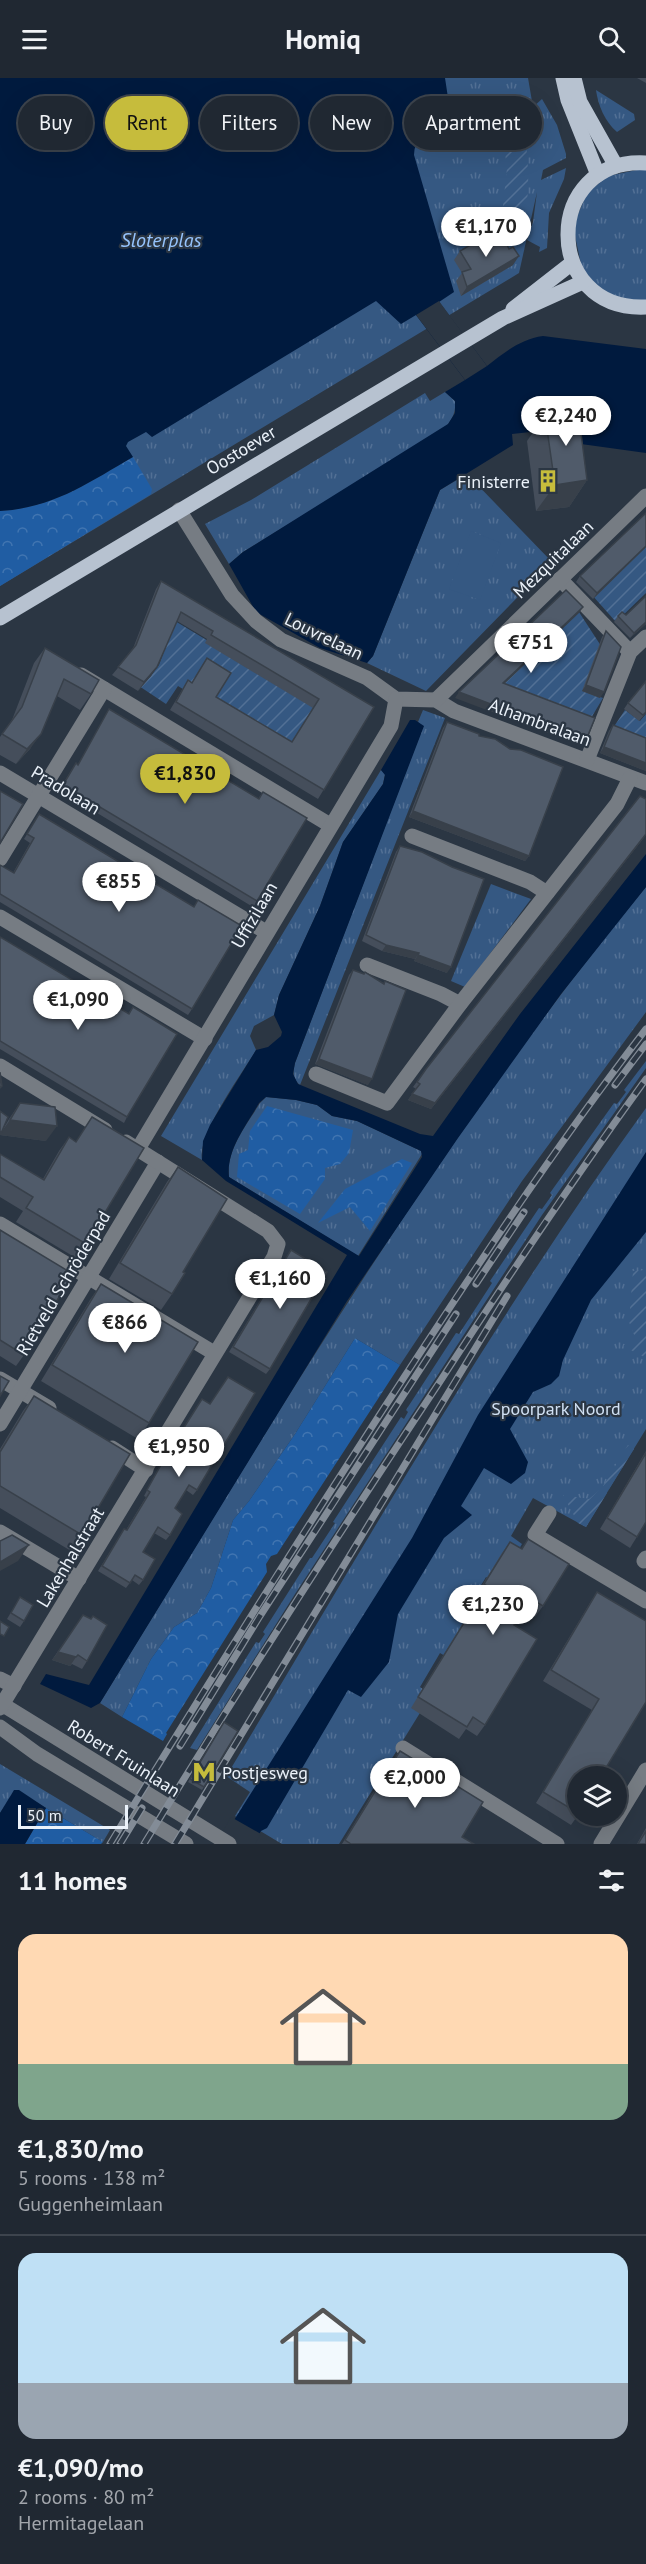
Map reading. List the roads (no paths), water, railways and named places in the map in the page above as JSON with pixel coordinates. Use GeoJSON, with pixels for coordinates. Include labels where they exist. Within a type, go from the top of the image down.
{"type":"FeatureCollection","features":[{"type":"Feature","properties":{"kind":"main road"},"geometry":{"type":"LineString","coordinates":[[563,78],[568,100],[598,175]]}},
{"type":"Feature","properties":{"kind":"main road"},"geometry":{"type":"LineString","coordinates":[[574,78],[580,102],[616,166]]}},
{"type":"Feature","properties":{"kind":"main road"},"geometry":{"type":"LineString","coordinates":[[646,163],[616,166],[598,175],[582,190],[573,206],[567,225],[567,244],[572,263],[583,282],[604,299],[623,306],[646,308]]}},
{"type":"Feature","properties":{"kind":"main road","name":"Oostoever"},"geometry":{"type":"LineString","coordinates":[[503,318],[572,263]]}},
{"type":"Feature","properties":{"kind":"main road","name":"Oostoever"},"geometry":{"type":"LineString","coordinates":[[0,618],[466,339],[503,318],[583,282]]}},
{"type":"Feature","properties":{"kind":"street","name":"Mezquitalaan"},"geometry":{"type":"LineString","coordinates":[[436,700],[646,496]]}},
{"type":"Feature","properties":{"kind":"street","name":"Louvrelaan"},"geometry":{"type":"LineString","coordinates":[[179,510],[232,595],[256,621],[281,640],[367,678],[396,699]]}},
{"type":"Feature","properties":{"kind":"street"},"geometry":{"type":"LineString","coordinates":[[560,579],[630,652]]}},
{"type":"Feature","properties":{"kind":"street"},"geometry":{"type":"LineString","coordinates":[[587,760],[630,652],[646,637]]}},
{"type":"Feature","properties":{"kind":"street"},"geometry":{"type":"LineString","coordinates":[[71,669],[330,825]]}},
{"type":"Feature","properties":{"kind":"street"},"geometry":{"type":"LineString","coordinates":[[0,859],[104,689]]}},
{"type":"Feature","properties":{"kind":"street"},"geometry":{"type":"LineString","coordinates":[[396,699],[436,700]]}},
{"type":"Feature","properties":{"kind":"street","name":"Uffizilaan"},"geometry":{"type":"LineString","coordinates":[[138,1149],[391,726],[396,699]]}},
{"type":"Feature","properties":{"kind":"street","name":"Alhambralaan"},"geometry":{"type":"LineString","coordinates":[[436,700],[454,711],[630,778]]}},
{"type":"Feature","properties":{"kind":"street","name":"Pradolaan"},"geometry":{"type":"LineString","coordinates":[[0,773],[266,932]]}},
{"type":"Feature","properties":{"kind":"street"},"geometry":{"type":"LineString","coordinates":[[316,1074],[387,1103],[460,1004],[617,804],[630,778],[646,783]]}},
{"type":"Feature","properties":{"kind":"street"},"geometry":{"type":"LineString","coordinates":[[412,836],[530,882],[547,893]]}},
{"type":"Feature","properties":{"kind":"street"},"geometry":{"type":"LineString","coordinates":[[0,917],[205,1040]]}},
{"type":"Feature","properties":{"kind":"street"},"geometry":{"type":"LineString","coordinates":[[367,965],[441,993],[460,1004]]}},
{"type":"Feature","properties":{"kind":"street"},"geometry":{"type":"LineString","coordinates":[[0,1066],[158,1162]]}},
{"type":"Feature","properties":{"kind":"street","name":"Lakenhalstraat"},"geometry":{"type":"LineString","coordinates":[[1,1705],[274,1257],[278,1244],[268,1231],[158,1162]]}},
{"type":"Feature","properties":{"kind":"street","name":"Rietveld Schröderpad"},"geometry":{"type":"LineString","coordinates":[[0,1424],[158,1162]]}},
{"type":"Feature","properties":{"kind":"street"},"geometry":{"type":"LineString","coordinates":[[0,1224],[214,1353]]}},
{"type":"Feature","properties":{"kind":"street"},"geometry":{"type":"LineString","coordinates":[[0,1379],[59,1415]]}},
{"type":"Feature","properties":{"kind":"street"},"geometry":{"type":"LineString","coordinates":[[98,1439],[146,1470]]}},
{"type":"Feature","properties":{"kind":"street"},"geometry":{"type":"LineString","coordinates":[[549,1513],[535,1535],[646,1602]]}},
{"type":"Feature","properties":{"kind":"street"},"geometry":{"type":"LineString","coordinates":[[0,1532],[79,1580]]}},
{"type":"Feature","properties":{"kind":"street"},"geometry":{"type":"LineString","coordinates":[[0,1679],[14,1686]]}},
{"type":"Feature","properties":{"kind":"street","name":"Robert Fruinlaan"},"geometry":{"type":"LineString","coordinates":[[1,1705],[223,1840]]}},
{"type":"Feature","properties":{"kind":"street"},"geometry":{"type":"LineString","coordinates":[[0,1727],[37,1754],[186,1844]]}},
{"type":"Feature","properties":{"kind":"street"},"geometry":{"type":"LineString","coordinates":[[404,1748],[557,1844]]}},
{"type":"Feature","properties":{"kind":"street"},"geometry":{"type":"LineString","coordinates":[[601,1844],[646,1770]]}},
{"type":"Feature","properties":{"kind":"water","name":"Sloterplas"},"geometry":{"type":"Polygon","coordinates":[[[0,78],[445,78],[448,96],[404,96],[404,150],[415,150],[414,155],[454,292],[439,302],[487,366],[520,343],[543,336],[646,349],[646,453],[581,444],[558,429],[512,434],[513,445],[440,490],[373,656],[367,663],[320,648],[256,612],[229,564],[243,552],[448,424],[455,413],[455,401],[445,392],[465,380],[416,315],[401,324],[376,301],[152,437],[146,432],[128,442],[126,446],[133,457],[85,485],[37,505],[0,511],[0,78]]]}},
{"type":"Feature","properties":{"kind":"water"},"geometry":{"type":"Polygon","coordinates":[[[410,720],[415,720],[424,726],[295,1063],[293,1074],[298,1084],[420,1134],[433,1136],[520,1014],[646,854],[646,887],[561,994],[458,1138],[347,1301],[100,1703],[91,1708],[40,1684],[46,1674],[89,1685],[347,1255],[226,1181],[202,1160],[203,1141],[210,1125],[256,1050],[268,1047],[281,1036],[282,1032],[274,1015],[279,995],[320,906],[343,842],[383,784],[385,775],[381,770],[410,720]],[[266,1097],[259,1103],[234,1148],[229,1177],[359,1256],[422,1157],[421,1151],[357,1121],[332,1116],[317,1105],[266,1097]]]}},
{"type":"Feature","properties":{"kind":"water"},"geometry":{"type":"Polygon","coordinates":[[[646,1152],[646,1232],[591,1300],[563,1360],[559,1376],[551,1384],[533,1392],[510,1429],[528,1462],[525,1473],[511,1484],[484,1468],[461,1506],[472,1515],[444,1538],[398,1614],[389,1662],[361,1697],[348,1690],[267,1828],[261,1831],[253,1844],[219,1844],[412,1538],[478,1415],[646,1152]]]}},
{"type":"Feature","properties":{"kind":"water"},"geometry":{"type":"Polygon","coordinates":[[[14,1790],[19,1790],[46,1808],[25,1844],[0,1844],[0,1813],[14,1790]]]}},
{"type":"Feature","properties":{"kind":"railway"},"geometry":{"type":"LineString","coordinates":[[110,1844],[280,1570],[447,1312],[544,1169],[646,1029]]}},
{"type":"Feature","properties":{"kind":"railway"},"geometry":{"type":"LineString","coordinates":[[615,1085],[646,1044]]}},
{"type":"Feature","properties":{"kind":"railway"},"geometry":{"type":"LineString","coordinates":[[144,1844],[252,1670],[489,1306],[646,1079]]}},
{"type":"Feature","properties":{"kind":"railway"},"geometry":{"type":"LineString","coordinates":[[476,1284],[524,1212]]}},
{"type":"Feature","properties":{"kind":"railway"},"geometry":{"type":"LineString","coordinates":[[175,1844],[507,1296]]}},
{"type":"Feature","properties":{"kind":"railway"},"geometry":{"type":"LineString","coordinates":[[180,1746],[260,1616],[456,1314]]}},
{"type":"Feature","properties":{"kind":"railway"},"geometry":{"type":"LineString","coordinates":[[120,1844],[142,1808]]}},
{"type":"Feature","properties":{"kind":"place","name":"Finisterre"},"geometry":{"type":"Point","coordinates":[548,481]}},
{"type":"Feature","properties":{"kind":"place","name":"Postjesweg"},"geometry":{"type":"Point","coordinates":[204,1772]}},
{"type":"Feature","properties":{"kind":"park label","name":"Spoorpark Noord"},"geometry":{"type":"Point","coordinates":[556,1408]}}]}
